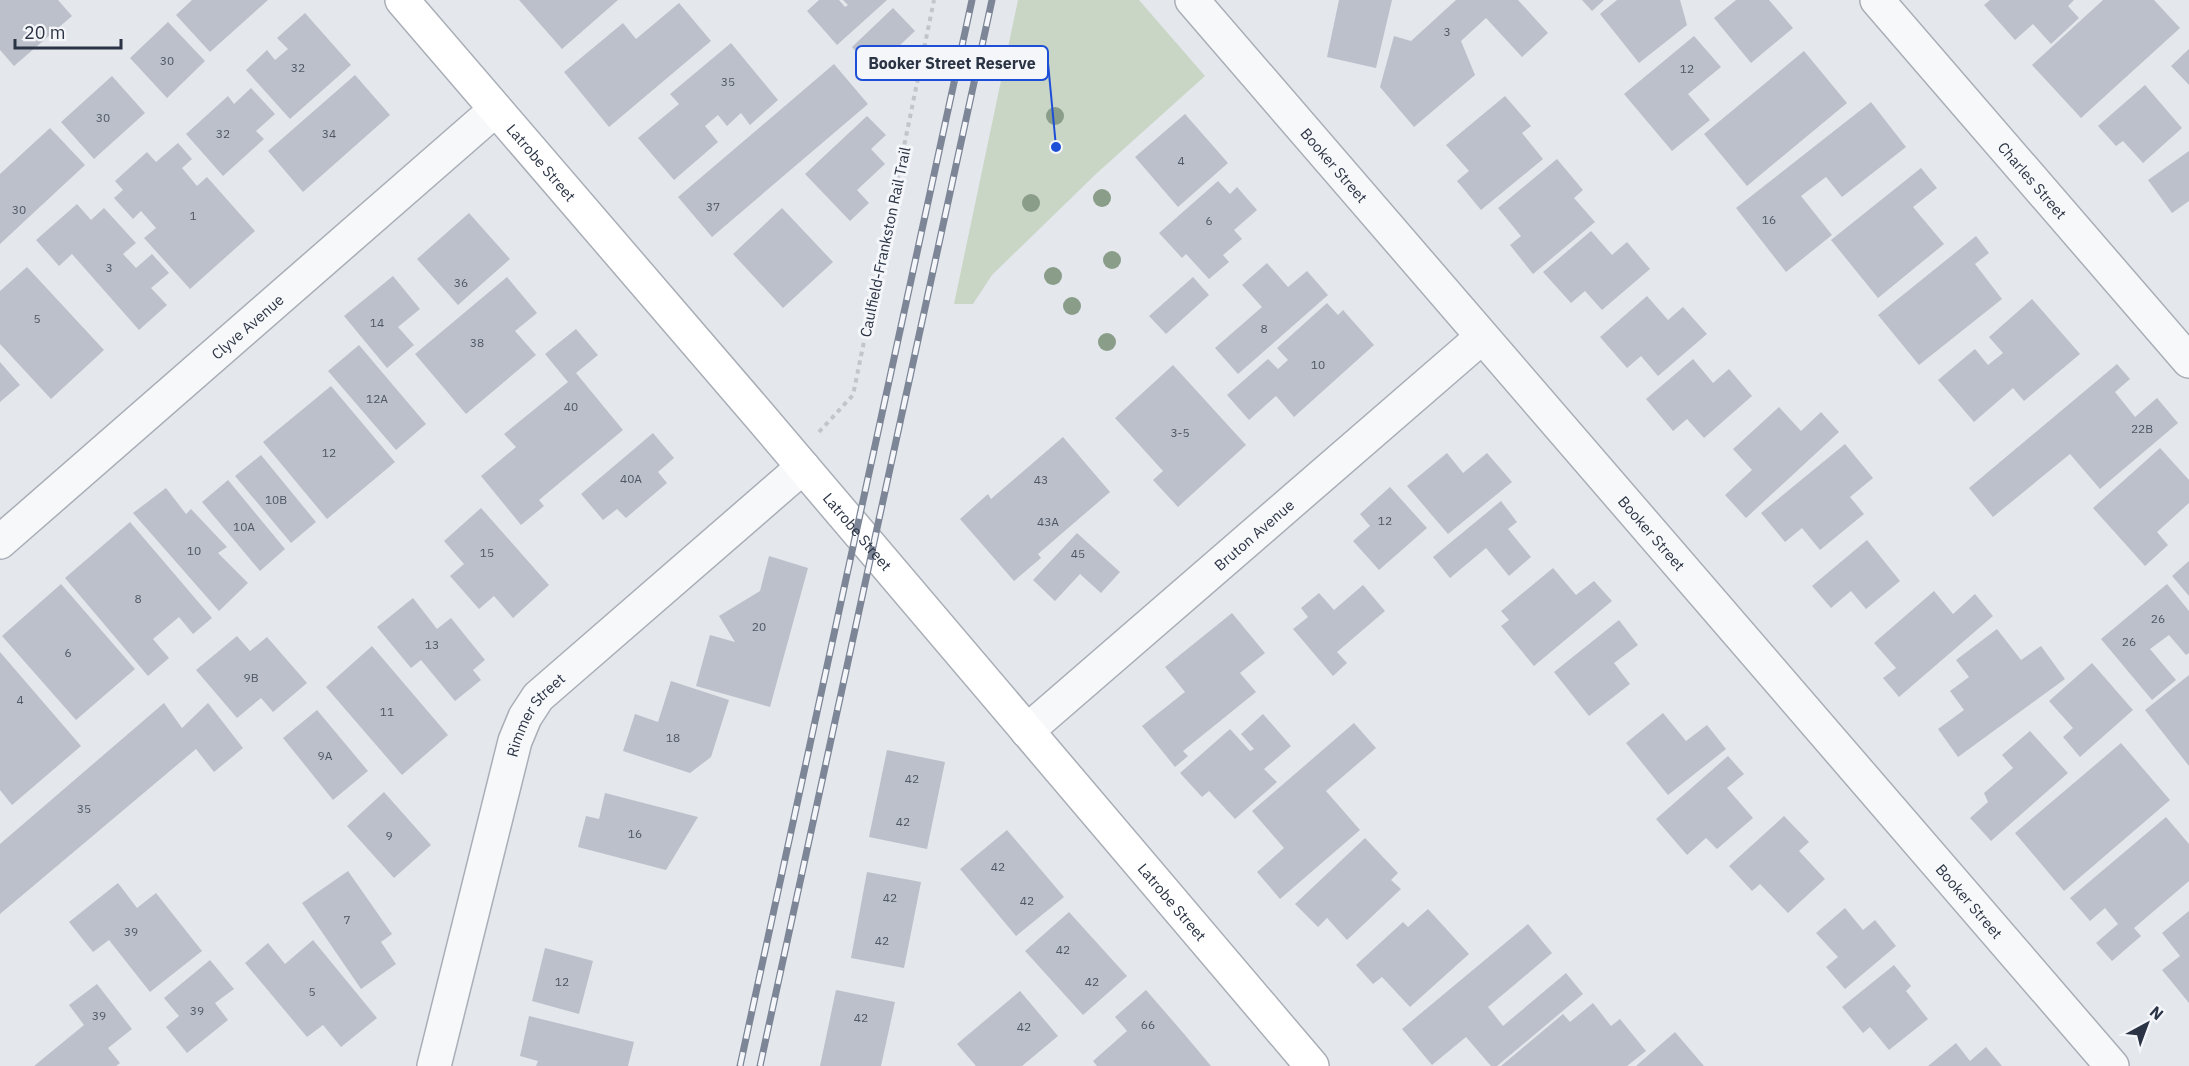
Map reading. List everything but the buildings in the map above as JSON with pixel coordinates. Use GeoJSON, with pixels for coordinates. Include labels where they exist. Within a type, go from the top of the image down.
{"type":"FeatureCollection","features":[{"type":"Feature","properties":{"kind":"street","name":"Latrobe Street"},"geometry":{"type":"LineString","coordinates":[[402,0],[494,111],[803,467],[1312,1066]]}},
{"type":"Feature","properties":{"kind":"street","name":"Booker Street"},"geometry":{"type":"LineString","coordinates":[[1192,0],[2112,1066]]}},
{"type":"Feature","properties":{"kind":"street","name":"Charles Street"},"geometry":{"type":"LineString","coordinates":[[1877,0],[2189,361]]}},
{"type":"Feature","properties":{"kind":"street","name":"Clyve Avenue"},"geometry":{"type":"LineString","coordinates":[[0,542],[494,111]]}},
{"type":"Feature","properties":{"kind":"street","name":"Bruton Avenue"},"geometry":{"type":"LineString","coordinates":[[1027,731],[1482,337]]}},
{"type":"Feature","properties":{"kind":"street","name":"Rimmer Street"},"geometry":{"type":"LineString","coordinates":[[434,1066],[515,741],[525,717],[538,697],[803,467]]}},
{"type":"Feature","properties":{"kind":"path","name":"Caulfield-Frankston Rail Trail"},"geometry":{"type":"LineString","coordinates":[[803,467],[810,442],[854,395],[934,0]]}},
{"type":"Feature","properties":{"kind":"green space"},"geometry":{"type":"Polygon","coordinates":[[[1018,0],[1139,0],[1205,76],[1097,173],[992,275],[973,304],[954,304],[1018,0]]]}},
{"type":"Feature","properties":{"kind":"railway"},"geometry":{"type":"LineString","coordinates":[[740,1066],[972,0]]}},
{"type":"Feature","properties":{"kind":"railway"},"geometry":{"type":"LineString","coordinates":[[760,1066],[992,0]]}},
{"type":"Feature","properties":{"kind":"place","name":"Booker Street Reserve"},"geometry":{"type":"Point","coordinates":[1056,147]}}]}
